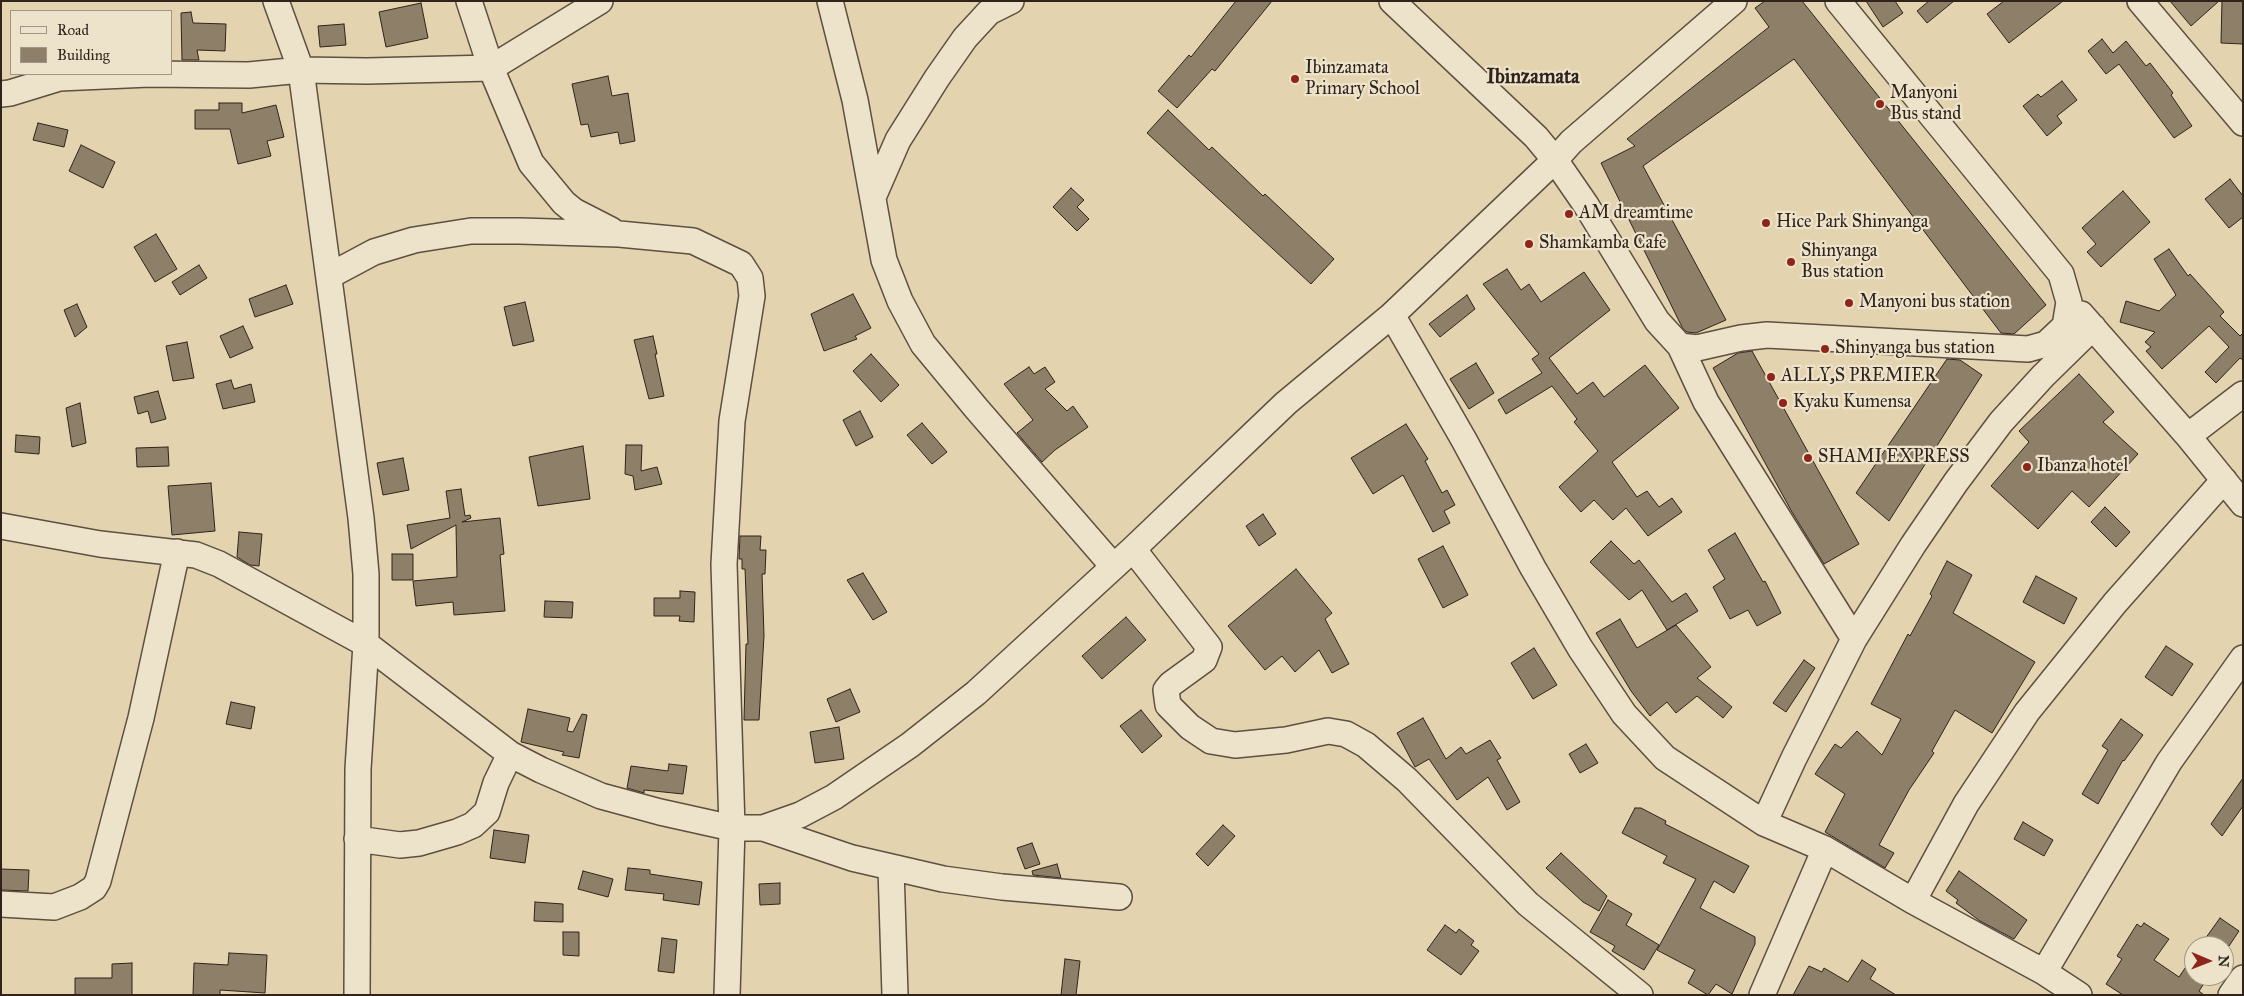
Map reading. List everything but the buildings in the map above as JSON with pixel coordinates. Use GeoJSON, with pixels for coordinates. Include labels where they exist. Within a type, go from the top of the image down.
{"type":"FeatureCollection","features":[{"type":"Feature","properties":{"kind":"street"},"geometry":{"type":"LineString","coordinates":[[276,1],[301,70],[339,364],[354,452],[366,574],[366,644],[358,769],[357,995]]}},
{"type":"Feature","properties":{"kind":"street"},"geometry":{"type":"LineString","coordinates":[[469,1],[491,68],[531,163],[553,192],[574,211],[619,234]]}},
{"type":"Feature","properties":{"kind":"street"},"geometry":{"type":"LineString","coordinates":[[172,74],[249,75],[301,70],[367,71],[491,68],[600,1]]}},
{"type":"Feature","properties":{"kind":"street"},"geometry":{"type":"LineString","coordinates":[[830,1],[855,100],[874,195],[884,260],[900,301],[923,344],[1113,566]]}},
{"type":"Feature","properties":{"kind":"street"},"geometry":{"type":"LineString","coordinates":[[874,195],[898,140],[936,78],[965,38],[990,12],[1011,1]]}},
{"type":"Feature","properties":{"kind":"street"},"geometry":{"type":"LineString","coordinates":[[1392,1],[1536,138],[1555,160],[1586,205],[1658,321],[1680,346],[1706,402],[1854,639]]}},
{"type":"Feature","properties":{"kind":"street"},"geometry":{"type":"LineString","coordinates":[[764,828],[800,815],[834,797],[910,746],[976,693],[1133,549],[1286,404],[1392,315],[1555,160],[1571,142],[1734,1]]}},
{"type":"Feature","properties":{"kind":"street"},"geometry":{"type":"LineString","coordinates":[[1680,346],[1697,348],[1741,338],[1767,335],[2028,349],[2046,344],[2065,326],[2069,302],[2061,274],[1838,1]]}},
{"type":"Feature","properties":{"kind":"street"},"geometry":{"type":"LineString","coordinates":[[2140,1],[2243,123]]}},
{"type":"Feature","properties":{"kind":"street"},"geometry":{"type":"LineString","coordinates":[[1,94],[59,78],[126,75]]}},
{"type":"Feature","properties":{"kind":"street"},"geometry":{"type":"LineString","coordinates":[[329,276],[374,252],[414,240],[471,232],[520,231],[619,234],[693,241],[741,264],[750,278],[752,296],[732,421],[724,564],[732,828],[727,995]]}},
{"type":"Feature","properties":{"kind":"street"},"geometry":{"type":"LineString","coordinates":[[2069,302],[2188,436],[2243,504]]}},
{"type":"Feature","properties":{"kind":"street"},"geometry":{"type":"LineString","coordinates":[[1392,315],[1464,440],[1533,568],[1580,648],[1624,714],[1665,758],[1764,823],[1825,850],[1913,901],[2044,972],[2079,995]]}},
{"type":"Feature","properties":{"kind":"street"},"geometry":{"type":"LineString","coordinates":[[1764,823],[1794,758],[1854,639],[1956,482],[2001,422],[2042,376],[2093,327]]}},
{"type":"Feature","properties":{"kind":"street"},"geometry":{"type":"LineString","coordinates":[[2188,436],[2243,394]]}},
{"type":"Feature","properties":{"kind":"street"},"geometry":{"type":"LineString","coordinates":[[1913,901],[1966,804],[2027,712],[2114,603],[2224,480]]}},
{"type":"Feature","properties":{"kind":"street"},"geometry":{"type":"LineString","coordinates":[[1,526],[100,544],[196,555],[219,564],[366,644],[510,754],[601,796],[660,812],[732,828],[764,828],[852,858],[943,879],[1002,887],[1119,897]]}},
{"type":"Feature","properties":{"kind":"street"},"geometry":{"type":"LineString","coordinates":[[1133,549],[1209,647],[1204,660],[1171,684],[1166,690],[1168,705],[1190,727],[1211,741],[1235,745],[1286,740],[1328,731],[1346,734],[1366,745],[1407,780],[1528,904],[1640,995]]}},
{"type":"Feature","properties":{"kind":"street"},"geometry":{"type":"LineString","coordinates":[[1,904],[54,907],[80,897],[94,888],[98,880],[140,718],[177,552]]}},
{"type":"Feature","properties":{"kind":"street"},"geometry":{"type":"LineString","coordinates":[[2044,972],[2169,762],[2243,658]]}},
{"type":"Feature","properties":{"kind":"street"},"geometry":{"type":"LineString","coordinates":[[357,839],[400,845],[409,844],[457,832],[473,825],[487,812],[496,783],[510,754]]}},
{"type":"Feature","properties":{"kind":"street"},"geometry":{"type":"LineString","coordinates":[[1762,995],[1825,850]]}},
{"type":"Feature","properties":{"kind":"street"},"geometry":{"type":"LineString","coordinates":[[891,868],[895,995]]}},
{"type":"Feature","properties":{"kind":"street"},"geometry":{"type":"LineString","coordinates":[[2231,995],[2243,978]]}},
{"type":"Feature","properties":{"kind":"place","name":"Ibinzamata Primary School"},"geometry":{"type":"Point","coordinates":[1295,79]}},
{"type":"Feature","properties":{"kind":"place","name":"Manyoni Bus stand"},"geometry":{"type":"Point","coordinates":[1880,104]}},
{"type":"Feature","properties":{"kind":"place","name":"AM dreamtime"},"geometry":{"type":"Point","coordinates":[1569,214]}},
{"type":"Feature","properties":{"kind":"place","name":"Hice Park Shinyanga"},"geometry":{"type":"Point","coordinates":[1766,223]}},
{"type":"Feature","properties":{"kind":"place","name":"Shamkamba Cafe"},"geometry":{"type":"Point","coordinates":[1529,244]}},
{"type":"Feature","properties":{"kind":"place","name":"Shinyanga Bus station"},"geometry":{"type":"Point","coordinates":[1791,262]}},
{"type":"Feature","properties":{"kind":"place","name":"Manyoni bus station"},"geometry":{"type":"Point","coordinates":[1849,303]}},
{"type":"Feature","properties":{"kind":"place","name":"Shinyanga bus station"},"geometry":{"type":"Point","coordinates":[1825,349]}},
{"type":"Feature","properties":{"kind":"place","name":"ALLY,S PREMIER"},"geometry":{"type":"Point","coordinates":[1771,377]}},
{"type":"Feature","properties":{"kind":"place","name":"Kyaku Kumensa"},"geometry":{"type":"Point","coordinates":[1783,403]}},
{"type":"Feature","properties":{"kind":"place","name":"SHAMI EXPRESS"},"geometry":{"type":"Point","coordinates":[1808,458]}},
{"type":"Feature","properties":{"kind":"place","name":"Ibanza hotel"},"geometry":{"type":"Point","coordinates":[2027,467]}},
{"type":"Feature","properties":{"kind":"district","name":"Ibinzamata"},"geometry":{"type":"Point","coordinates":[1533,78]}}]}
